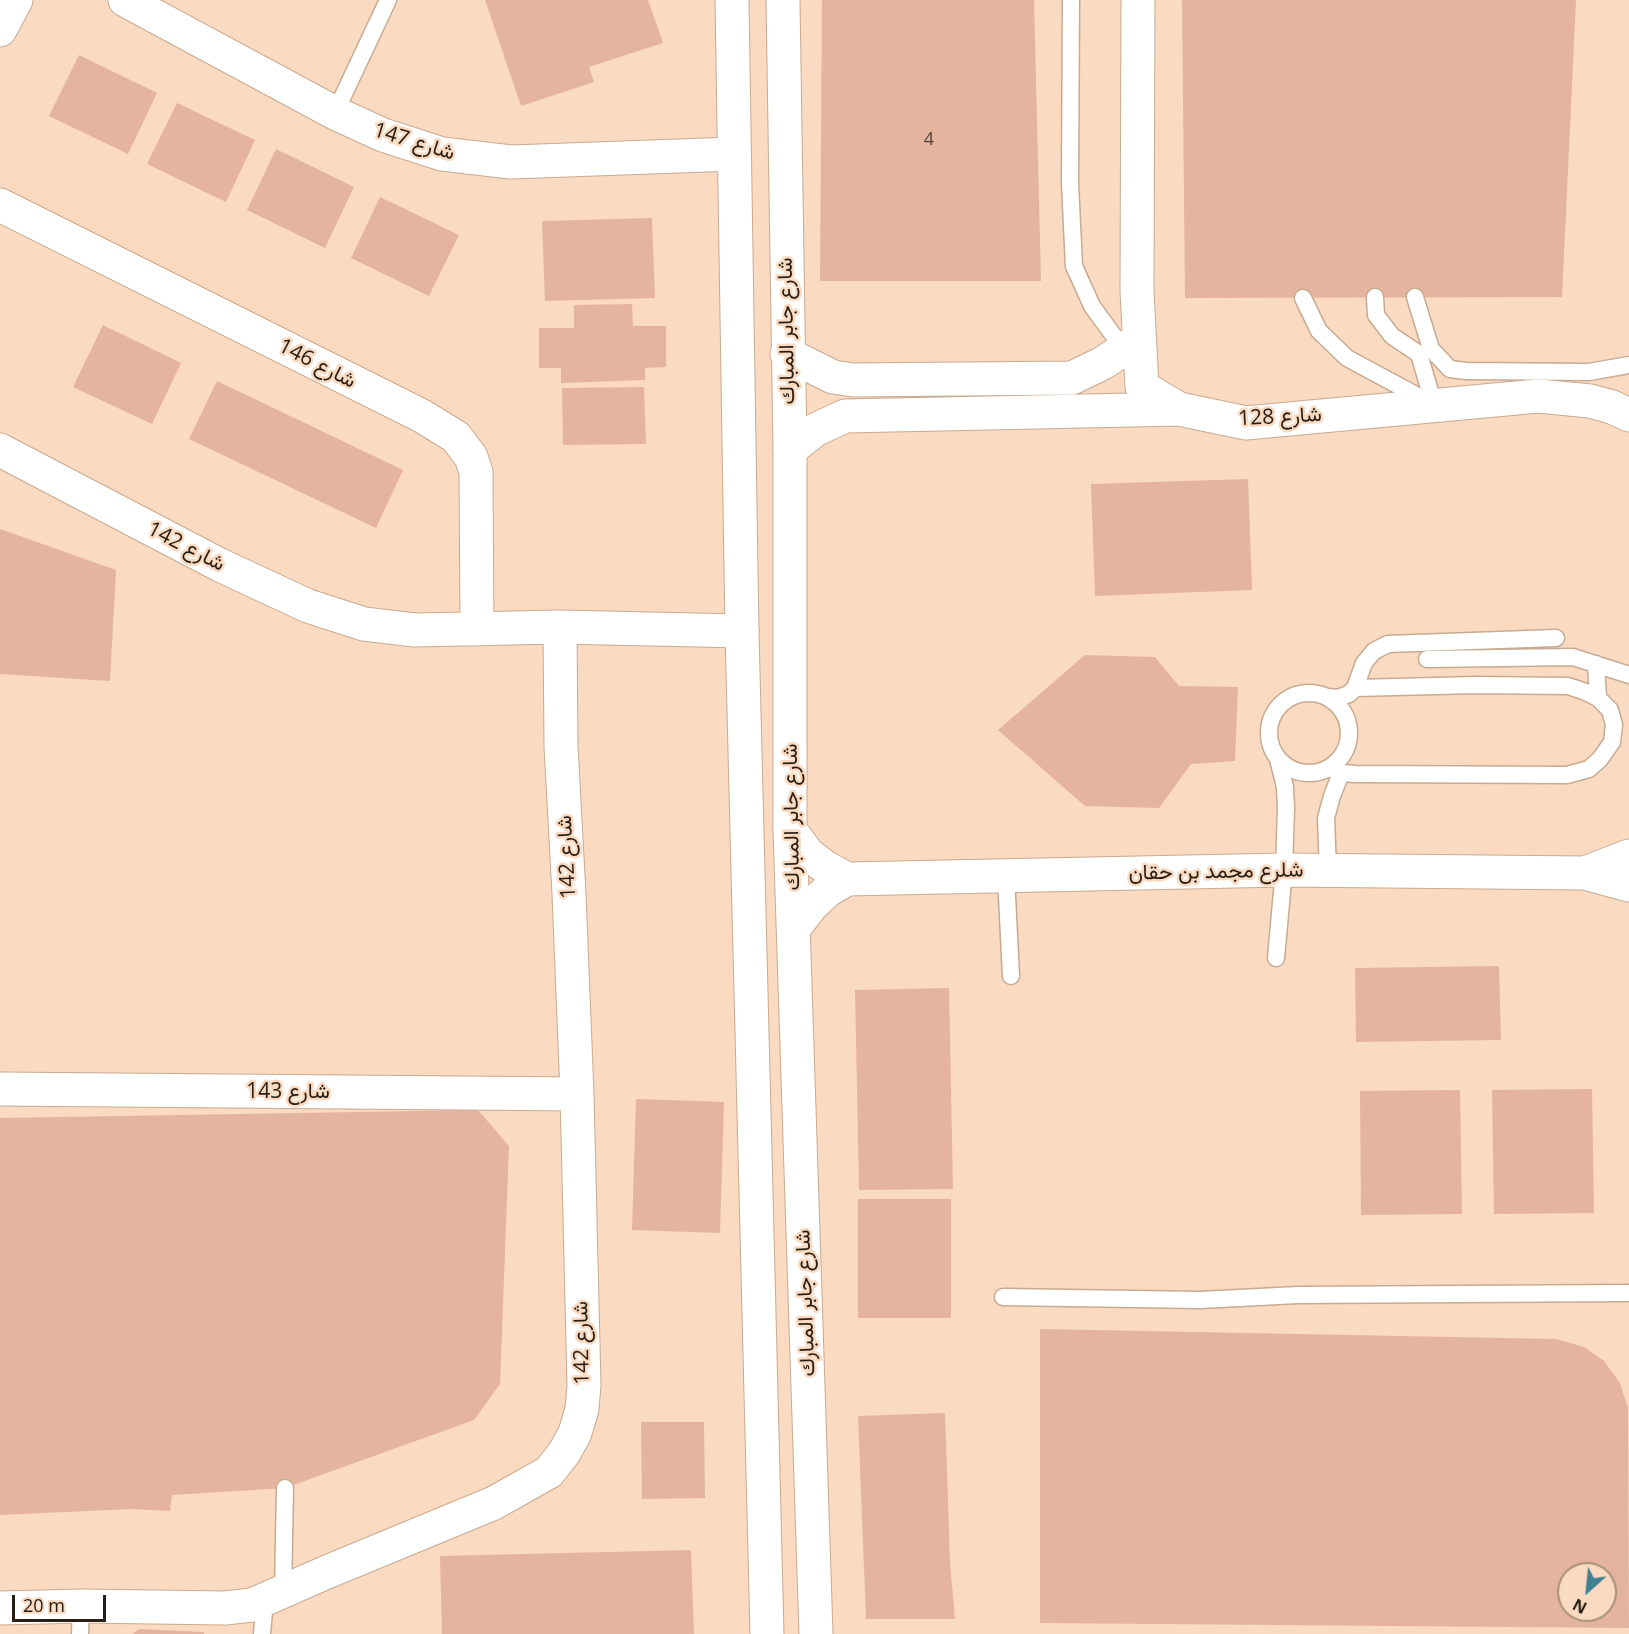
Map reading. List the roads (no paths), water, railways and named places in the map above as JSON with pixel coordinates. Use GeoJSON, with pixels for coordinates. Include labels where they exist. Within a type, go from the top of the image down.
{"type":"FeatureCollection","features":[{"type":"Feature","properties":{"kind":"street"},"geometry":{"type":"LineString","coordinates":[[0,30],[16,0]]}},
{"type":"Feature","properties":{"kind":"street"},"geometry":{"type":"LineString","coordinates":[[732,0],[742,631],[767,1634]]}},
{"type":"Feature","properties":{"kind":"street","name":"شارع جابر المبارك"},"geometry":{"type":"LineString","coordinates":[[783,0],[790,450],[790,830],[795,927],[816,1634]]}},
{"type":"Feature","properties":{"kind":"street","name":"شارع 128"},"geometry":{"type":"LineString","coordinates":[[1138,0],[1137,291],[1131,345],[1142,387],[1179,409],[1246,423],[1538,396],[1590,400],[1612,407],[1629,416]]}},
{"type":"Feature","properties":{"kind":"street","name":"شارع 147"},"geometry":{"type":"LineString","coordinates":[[131,1],[335,113],[383,135],[442,154],[511,162],[734,154]]}},
{"type":"Feature","properties":{"kind":"street","name":"شارع 146"},"geometry":{"type":"LineString","coordinates":[[0,205],[422,416],[456,437],[471,457],[476,472],[477,629]]}},
{"type":"Feature","properties":{"kind":"street"},"geometry":{"type":"LineString","coordinates":[[787,354],[833,377],[853,380],[1071,378],[1103,363],[1131,345]]}},
{"type":"Feature","properties":{"kind":"street"},"geometry":{"type":"LineString","coordinates":[[790,450],[815,430],[845,416],[1179,409]]}},
{"type":"Feature","properties":{"kind":"street","name":"شارع 142"},"geometry":{"type":"LineString","coordinates":[[0,450],[220,565],[308,606],[364,624],[415,630],[560,627],[742,631]]}},
{"type":"Feature","properties":{"kind":"street","name":"شارع 142"},"geometry":{"type":"LineString","coordinates":[[0,1608],[81,1620],[238,1608],[274,1596],[494,1503],[549,1472],[564,1453],[575,1432],[582,1409],[584,1385],[577,1094],[561,747],[560,627]]}},
{"type":"Feature","properties":{"kind":"street"},"geometry":{"type":"LineString","coordinates":[[790,830],[808,854],[847,879]]}},
{"type":"Feature","properties":{"kind":"street","name":"شلرع مجمد بن حقان"},"geometry":{"type":"LineString","coordinates":[[1585,873],[1629,856]]}},
{"type":"Feature","properties":{"kind":"street","name":"شلرع مجمد بن حقان"},"geometry":{"type":"LineString","coordinates":[[847,879],[1284,870],[1585,873],[1629,885]]}},
{"type":"Feature","properties":{"kind":"street"},"geometry":{"type":"LineString","coordinates":[[795,927],[812,904],[828,890],[847,879]]}},
{"type":"Feature","properties":{"kind":"street","name":"شارع 143"},"geometry":{"type":"LineString","coordinates":[[0,1089],[577,1094]]}},
{"type":"Feature","properties":{"kind":"lane"},"geometry":{"type":"LineString","coordinates":[[335,113],[388,0]]}},
{"type":"Feature","properties":{"kind":"lane"},"geometry":{"type":"LineString","coordinates":[[1071,0],[1070,183],[1074,266],[1092,306],[1131,345]]}},
{"type":"Feature","properties":{"kind":"lane"},"geometry":{"type":"LineString","coordinates":[[1375,297],[1376,315],[1392,336],[1419,354],[1434,405]]}},
{"type":"Feature","properties":{"kind":"lane"},"geometry":{"type":"LineString","coordinates":[[1415,297],[1431,349],[1450,369],[1589,372],[1629,365]]}},
{"type":"Feature","properties":{"kind":"lane"},"geometry":{"type":"LineString","coordinates":[[1303,298],[1318,331],[1347,358],[1434,405]]}},
{"type":"Feature","properties":{"kind":"lane"},"geometry":{"type":"LineString","coordinates":[[1328,697],[1344,696],[1355,688],[1364,663],[1374,651],[1388,644],[1556,638]]}},
{"type":"Feature","properties":{"kind":"lane"},"geometry":{"type":"LineString","coordinates":[[1427,659],[1573,657],[1629,675]]}},
{"type":"Feature","properties":{"kind":"lane"},"geometry":{"type":"LineString","coordinates":[[1596,664],[1598,698]]}},
{"type":"Feature","properties":{"kind":"lane"},"geometry":{"type":"LineString","coordinates":[[1278,759],[1289,768],[1317,773],[1336,770],[1567,775],[1589,769],[1600,759],[1612,742],[1614,725],[1610,710],[1598,698],[1586,692],[1554,685],[1355,688]]}},
{"type":"Feature","properties":{"kind":"lane"},"geometry":{"type":"LineString","coordinates":[[1276,958],[1284,870],[1285,787],[1278,759],[1271,747],[1269,733],[1271,719],[1278,707],[1288,698],[1301,693],[1315,693],[1328,697],[1340,706],[1347,718],[1350,732],[1348,746],[1336,770],[1326,818],[1328,871]]}},
{"type":"Feature","properties":{"kind":"lane"},"geometry":{"type":"LineString","coordinates":[[1006,876],[1011,976]]}},
{"type":"Feature","properties":{"kind":"lane"},"geometry":{"type":"LineString","coordinates":[[1003,1297],[1200,1300],[1298,1295],[1629,1293]]}},
{"type":"Feature","properties":{"kind":"lane"},"geometry":{"type":"LineString","coordinates":[[262,1634],[274,1596],[285,1488]]}}]}
